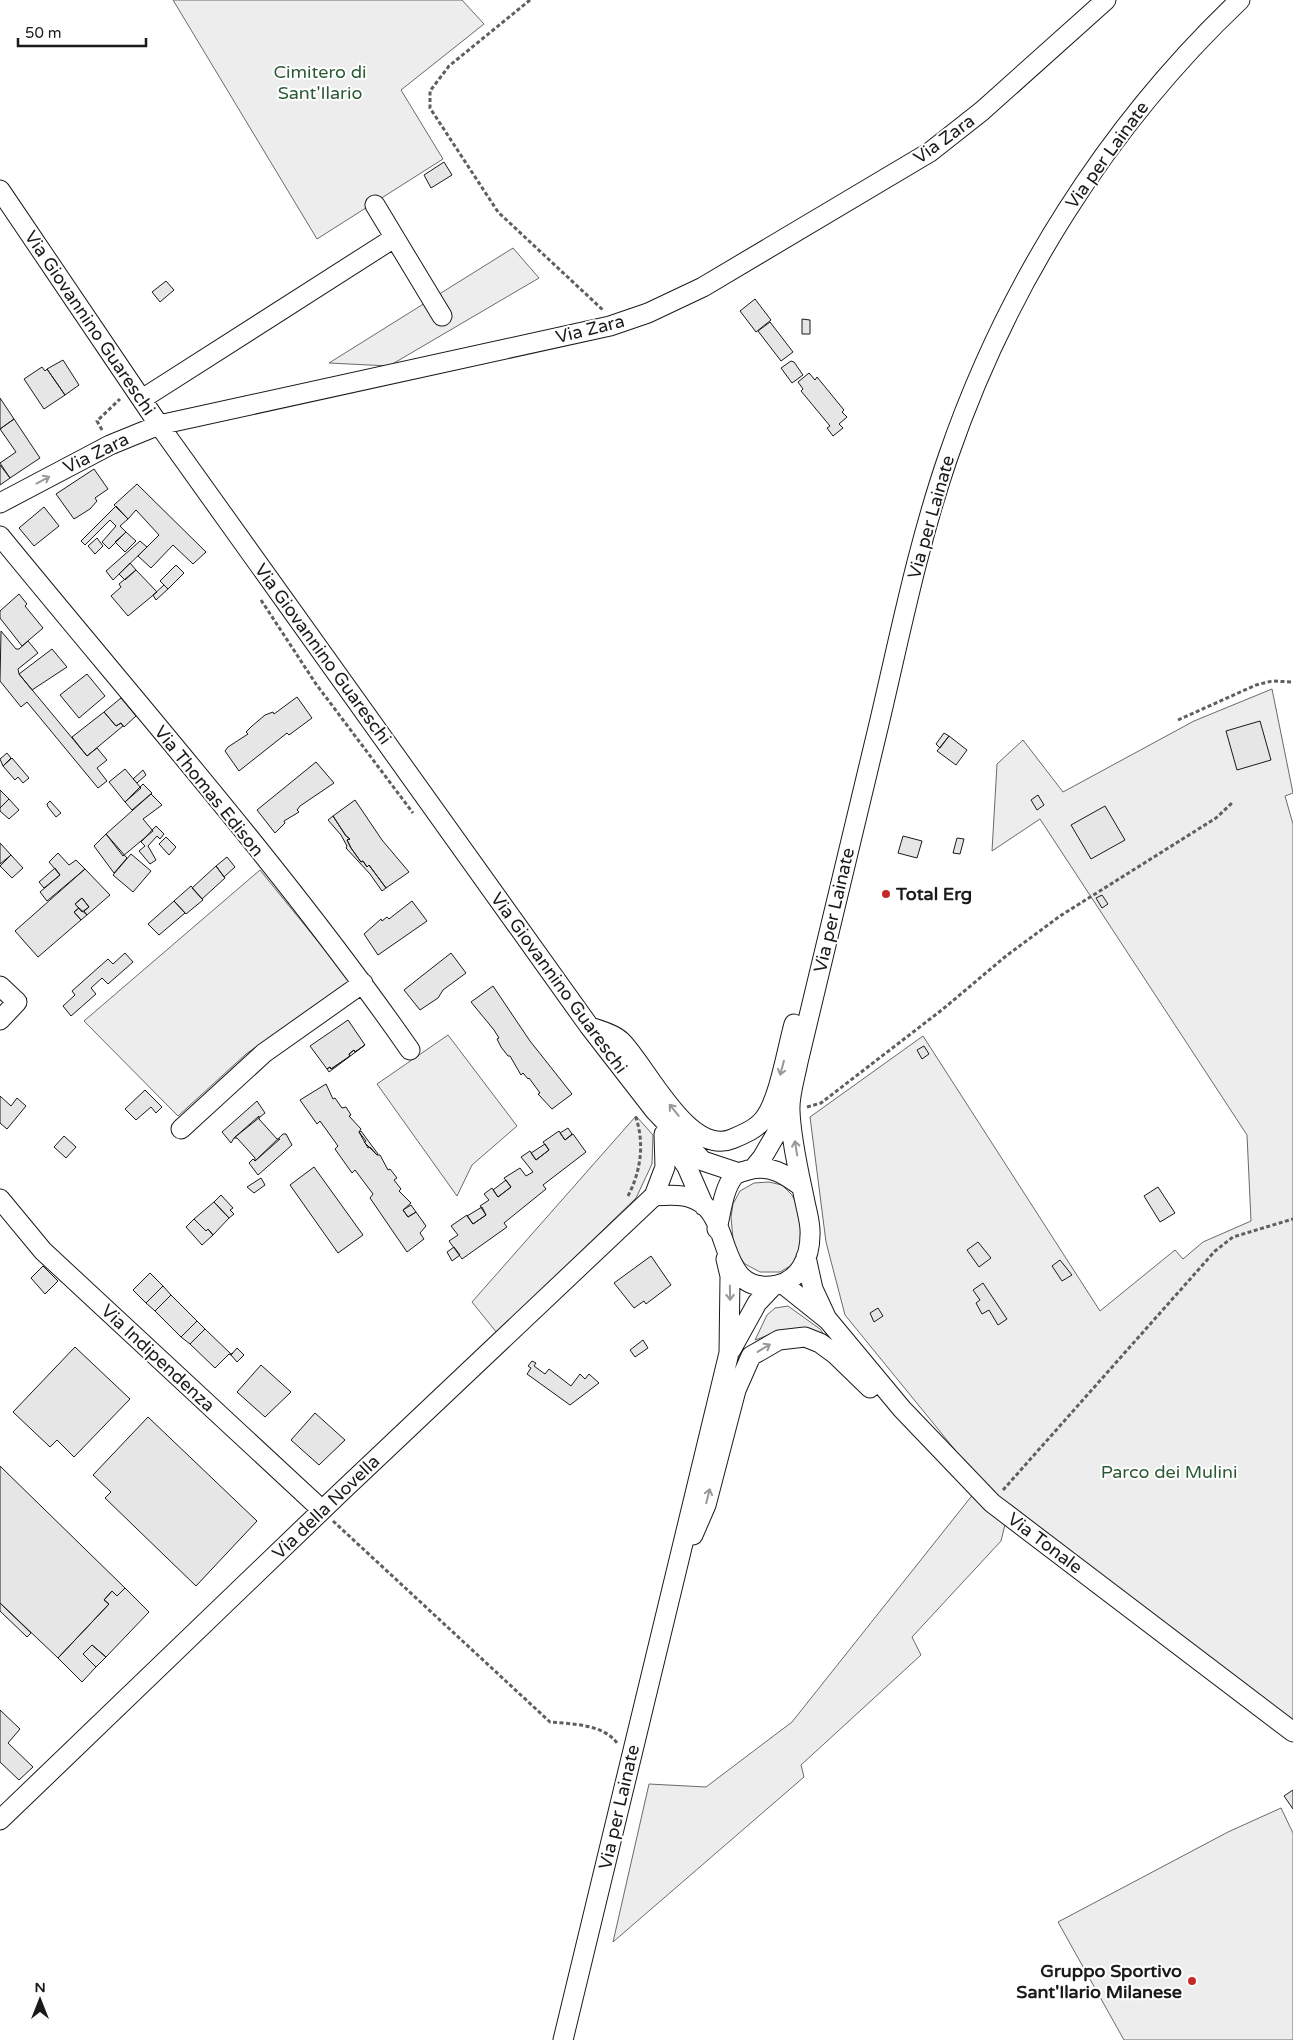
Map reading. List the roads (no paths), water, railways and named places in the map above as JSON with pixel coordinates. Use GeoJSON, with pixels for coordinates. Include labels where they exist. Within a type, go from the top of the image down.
{"type":"FeatureCollection","features":[{"type":"Feature","properties":{"kind":"street","name":"Via Zara"},"geometry":{"type":"LineString","coordinates":[[0,503],[110,445],[159,424],[617,323],[661,308],[703,287],[930,152],[982,111],[1106,0]]}},
{"type":"Feature","properties":{"kind":"street","name":"Via per Lainate"},"geometry":{"type":"LineString","coordinates":[[802,1187],[790,1110],[798,1062],[927,526],[951,449],[987,357],[1036,262],[1093,171],[1159,86],[1240,0]]}},
{"type":"Feature","properties":{"kind":"street","name":"Via Giovannino Guareschi"},"geometry":{"type":"LineString","coordinates":[[0,190],[159,424],[589,1026],[655,1111]]}},
{"type":"Feature","properties":{"kind":"street"},"geometry":{"type":"LineString","coordinates":[[375,205],[442,316]]}},
{"type":"Feature","properties":{"kind":"street"},"geometry":{"type":"LineString","coordinates":[[142,399],[394,238]]}},
{"type":"Feature","properties":{"kind":"street","name":"Via Thomas Edison"},"geometry":{"type":"LineString","coordinates":[[0,536],[260,853],[363,983],[410,1050]]}},
{"type":"Feature","properties":{"kind":"street"},"geometry":{"type":"LineString","coordinates":[[589,1026],[620,1039],[691,1131],[712,1139],[727,1141],[749,1132],[764,1119],[773,1101],[820,928],[835,907]]}},
{"type":"Feature","properties":{"kind":"street"},"geometry":{"type":"LineString","coordinates":[[181,1129],[264,1053],[363,983]]}},
{"type":"Feature","properties":{"kind":"street"},"geometry":{"type":"LineString","coordinates":[[0,986],[17,1002],[0,1020]]}},
{"type":"Feature","properties":{"kind":"street","name":"Via per Lainate"},"geometry":{"type":"LineString","coordinates":[[746,1171],[762,1158],[790,1110]]}},
{"type":"Feature","properties":{"kind":"street"},"geometry":{"type":"LineString","coordinates":[[655,1111],[664,1134],[665,1167],[657,1188],[683,1195],[704,1206]]}},
{"type":"Feature","properties":{"kind":"street"},"geometry":{"type":"LineString","coordinates":[[655,1111],[695,1164]]}},
{"type":"Feature","properties":{"kind":"street"},"geometry":{"type":"LineString","coordinates":[[664,1134],[695,1164],[746,1171]]}},
{"type":"Feature","properties":{"kind":"street","name":"Via per Lainate"},"geometry":{"type":"LineString","coordinates":[[563,2040],[729,1353],[730,1276],[712,1214],[704,1206],[695,1164]]}},
{"type":"Feature","properties":{"kind":"street","name":"Via della Novella"},"geometry":{"type":"LineString","coordinates":[[0,1820],[657,1188],[695,1164]]}},
{"type":"Feature","properties":{"kind":"street"},"geometry":{"type":"LineString","coordinates":[[720,1237],[727,1190],[734,1177],[746,1171],[764,1168],[778,1170],[802,1187],[810,1234],[806,1257],[796,1275],[778,1285],[828,1320]]}},
{"type":"Feature","properties":{"kind":"street","name":"Via Indipendenza"},"geometry":{"type":"LineString","coordinates":[[0,1199],[42,1251],[322,1510]]}},
{"type":"Feature","properties":{"kind":"street","name":"Via per Lainate"},"geometry":{"type":"LineString","coordinates":[[720,1237],[737,1273],[747,1281],[778,1285]]}},
{"type":"Feature","properties":{"kind":"street"},"geometry":{"type":"LineString","coordinates":[[806,1257],[813,1289],[828,1320]]}},
{"type":"Feature","properties":{"kind":"street","name":"Via per Lainate"},"geometry":{"type":"LineString","coordinates":[[729,1353],[757,1303],[778,1285]]}},
{"type":"Feature","properties":{"kind":"street","name":"Via Tonale"},"geometry":{"type":"LineString","coordinates":[[828,1320],[902,1409],[992,1503],[1293,1732]]}},
{"type":"Feature","properties":{"kind":"street","name":"Via per Lainate"},"geometry":{"type":"LineString","coordinates":[[675,1573],[706,1505],[736,1390],[751,1356],[779,1340],[805,1337],[820,1343],[835,1354],[881,1398],[902,1409]]}},
{"type":"Feature","properties":{"kind":"place","name":"Total Erg"},"geometry":{"type":"Point","coordinates":[886,894]}},
{"type":"Feature","properties":{"kind":"place","name":"Gruppo Sportivo Sant'Ilario Milanese"},"geometry":{"type":"Point","coordinates":[1192,1981]}},
{"type":"Feature","properties":{"kind":"park label","name":"Cimitero di Sant'Ilario"},"geometry":{"type":"Point","coordinates":[320,82]}},
{"type":"Feature","properties":{"kind":"park label","name":"Parco dei Mulini"},"geometry":{"type":"Point","coordinates":[1169,1472]}}]}
